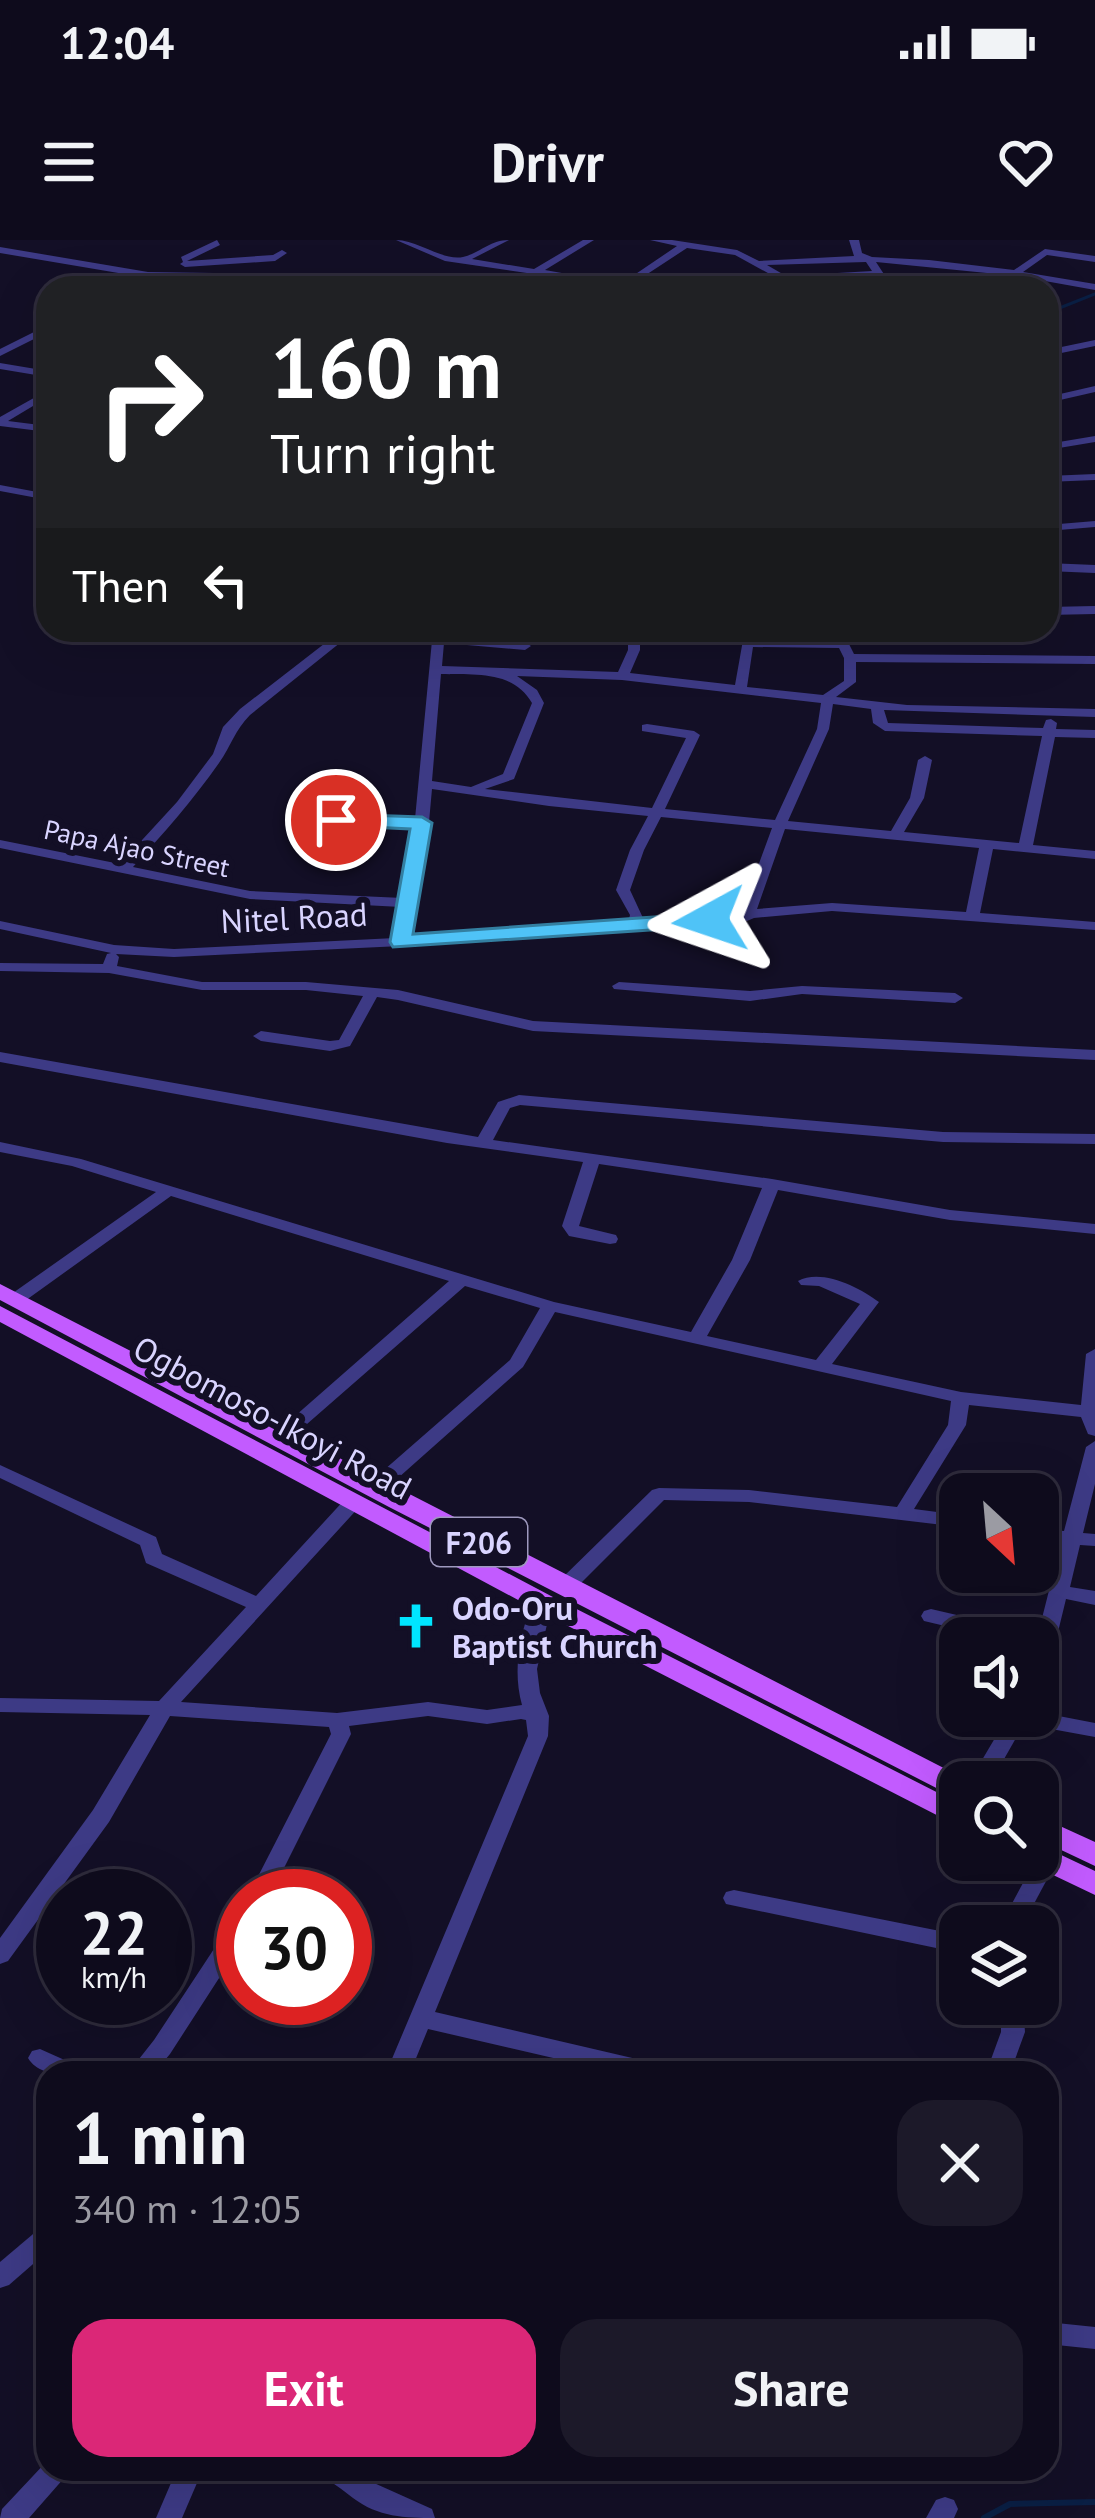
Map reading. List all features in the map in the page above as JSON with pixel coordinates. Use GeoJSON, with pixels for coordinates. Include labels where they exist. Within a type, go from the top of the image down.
{"type":"FeatureCollection","features":[{"type":"Feature","properties":{"kind":"main road","name":"Ogbomoso-Ikoyi Road"},"geometry":{"type":"LineString","coordinates":[[5,1301],[273,1435],[542,1602],[939,1797]]}},
{"type":"Feature","properties":{"kind":"main road","name":"Ogbomoso-Ikoyi Road"},"geometry":{"type":"LineString","coordinates":[[5,1301],[362,1493],[566,1586],[939,1796]]}},
{"type":"Feature","properties":{"kind":"main road"},"geometry":{"type":"LineString","coordinates":[[1059,1837],[1095,1855]]}},
{"type":"Feature","properties":{"kind":"main road"},"geometry":{"type":"LineString","coordinates":[[1059,1866],[1095,1884]]}},
{"type":"Feature","properties":{"kind":"street"},"geometry":{"type":"LineString","coordinates":[[148,275],[217,243],[203,240]]}},
{"type":"Feature","properties":{"kind":"street"},"geometry":{"type":"LineString","coordinates":[[400,240],[418,241],[445,258],[564,276]]}},
{"type":"Feature","properties":{"kind":"street"},"geometry":{"type":"LineString","coordinates":[[463,260],[504,240]]}},
{"type":"Feature","properties":{"kind":"street"},"geometry":{"type":"LineString","coordinates":[[537,271],[589,240]]}},
{"type":"Feature","properties":{"kind":"street"},"geometry":{"type":"LineString","coordinates":[[655,240],[707,243],[762,263],[783,276]]}},
{"type":"Feature","properties":{"kind":"street"},"geometry":{"type":"LineString","coordinates":[[854,240],[858,255],[868,258],[879,274]]}},
{"type":"Feature","properties":{"kind":"street"},"geometry":{"type":"LineString","coordinates":[[931,262],[935,240]]}},
{"type":"Feature","properties":{"kind":"street"},"geometry":{"type":"LineString","coordinates":[[638,276],[685,245]]}},
{"type":"Feature","properties":{"kind":"street"},"geometry":{"type":"LineString","coordinates":[[733,251],[750,245]]}},
{"type":"Feature","properties":{"kind":"street"},"geometry":{"type":"LineString","coordinates":[[0,250],[172,276]]}},
{"type":"Feature","properties":{"kind":"street"},"geometry":{"type":"LineString","coordinates":[[1013,276],[1048,252],[1095,259]]}},
{"type":"Feature","properties":{"kind":"street"},"geometry":{"type":"LineString","coordinates":[[434,276],[445,258]]}},
{"type":"Feature","properties":{"kind":"street"},"geometry":{"type":"LineString","coordinates":[[762,263],[868,258],[1039,276]]}},
{"type":"Feature","properties":{"kind":"street"},"geometry":{"type":"LineString","coordinates":[[169,266],[237,261]]}},
{"type":"Feature","properties":{"kind":"street"},"geometry":{"type":"LineString","coordinates":[[832,276],[879,274]]}},
{"type":"Feature","properties":{"kind":"street"},"geometry":{"type":"LineString","coordinates":[[1059,280],[1095,287]]}},
{"type":"Feature","properties":{"kind":"street"},"geometry":{"type":"LineString","coordinates":[[0,353],[36,334]]}},
{"type":"Feature","properties":{"kind":"street"},"geometry":{"type":"LineString","coordinates":[[1059,351],[1095,344]]}},
{"type":"Feature","properties":{"kind":"street"},"geometry":{"type":"LineString","coordinates":[[0,367],[36,372]]}},
{"type":"Feature","properties":{"kind":"street"},"geometry":{"type":"LineString","coordinates":[[1059,397],[1095,389]]}},
{"type":"Feature","properties":{"kind":"street"},"geometry":{"type":"LineString","coordinates":[[0,422],[36,400]]}},
{"type":"Feature","properties":{"kind":"street"},"geometry":{"type":"LineString","coordinates":[[0,422],[36,427]]}},
{"type":"Feature","properties":{"kind":"street"},"geometry":{"type":"LineString","coordinates":[[1059,445],[1095,439]]}},
{"type":"Feature","properties":{"kind":"street"},"geometry":{"type":"LineString","coordinates":[[1059,478],[1095,477]]}},
{"type":"Feature","properties":{"kind":"street"},"geometry":{"type":"LineString","coordinates":[[0,488],[36,495]]}},
{"type":"Feature","properties":{"kind":"street"},"geometry":{"type":"LineString","coordinates":[[1059,527],[1095,524]]}},
{"type":"Feature","properties":{"kind":"street"},"geometry":{"type":"LineString","coordinates":[[1059,568],[1095,569]]}},
{"type":"Feature","properties":{"kind":"street"},"geometry":{"type":"LineString","coordinates":[[1059,611],[1095,610]]}},
{"type":"Feature","properties":{"kind":"street"},"geometry":{"type":"LineString","coordinates":[[122,871],[182,806],[219,754],[228,730],[335,642]]}},
{"type":"Feature","properties":{"kind":"street"},"geometry":{"type":"LineString","coordinates":[[401,942],[422,823],[438,642]]}},
{"type":"Feature","properties":{"kind":"street"},"geometry":{"type":"LineString","coordinates":[[496,642],[525,646]]}},
{"type":"Feature","properties":{"kind":"street"},"geometry":{"type":"LineString","coordinates":[[526,642],[526,672]]}},
{"type":"Feature","properties":{"kind":"street"},"geometry":{"type":"LineString","coordinates":[[622,676],[634,642]]}},
{"type":"Feature","properties":{"kind":"street"},"geometry":{"type":"LineString","coordinates":[[741,688],[746,642]]}},
{"type":"Feature","properties":{"kind":"street"},"geometry":{"type":"LineString","coordinates":[[747,917],[781,822],[820,737],[828,697],[850,682],[850,658],[841,642]]}},
{"type":"Feature","properties":{"kind":"street"},"geometry":{"type":"LineString","coordinates":[[850,658],[1095,660]]}},
{"type":"Feature","properties":{"kind":"street"},"geometry":{"type":"LineString","coordinates":[[436,670],[622,676],[877,705],[1095,713]]}},
{"type":"Feature","properties":{"kind":"street"},"geometry":{"type":"LineString","coordinates":[[472,788],[509,776],[538,703],[533,693],[502,673]]}},
{"type":"Feature","properties":{"kind":"street"},"geometry":{"type":"LineString","coordinates":[[877,705],[879,723],[885,727],[1095,734]]}},
{"type":"Feature","properties":{"kind":"street"},"geometry":{"type":"LineString","coordinates":[[1025,849],[1052,712]]}},
{"type":"Feature","properties":{"kind":"street"},"geometry":{"type":"LineString","coordinates":[[634,926],[637,915],[623,890],[626,875],[662,809],[694,733],[647,728]]}},
{"type":"Feature","properties":{"kind":"street"},"geometry":{"type":"LineString","coordinates":[[896,834],[917,798],[925,760]]}},
{"type":"Feature","properties":{"kind":"street"},"geometry":{"type":"LineString","coordinates":[[425,784],[549,802],[662,809],[1095,855]]}},
{"type":"Feature","properties":{"kind":"street"},"geometry":{"type":"LineString","coordinates":[[294,819],[422,823]]}},
{"type":"Feature","properties":{"kind":"street","name":"Papa Ajao Street"},"geometry":{"type":"LineString","coordinates":[[0,844],[250,896],[410,903]]}},
{"type":"Feature","properties":{"kind":"street"},"geometry":{"type":"LineString","coordinates":[[973,914],[987,844]]}},
{"type":"Feature","properties":{"kind":"street","name":"Nitel Road"},"geometry":{"type":"LineString","coordinates":[[0,926],[114,949],[174,953],[634,926],[832,907],[1095,926]]}},
{"type":"Feature","properties":{"kind":"street"},"geometry":{"type":"LineString","coordinates":[[109,969],[114,949]]}},
{"type":"Feature","properties":{"kind":"street"},"geometry":{"type":"LineString","coordinates":[[0,967],[109,969],[202,986],[306,986],[372,993],[533,1026],[1095,1055]]}},
{"type":"Feature","properties":{"kind":"street"},"geometry":{"type":"LineString","coordinates":[[619,986],[750,996],[802,990],[955,998]]}},
{"type":"Feature","properties":{"kind":"street"},"geometry":{"type":"LineString","coordinates":[[261,1036],[330,1046],[345,1043],[372,993]]}},
{"type":"Feature","properties":{"kind":"street"},"geometry":{"type":"LineString","coordinates":[[750,996],[751,1036]]}},
{"type":"Feature","properties":{"kind":"street"},"geometry":{"type":"LineString","coordinates":[[0,1057],[482,1144],[950,1214],[1095,1228]]}},
{"type":"Feature","properties":{"kind":"street"},"geometry":{"type":"LineString","coordinates":[[482,1144],[504,1105],[519,1100],[944,1137],[1095,1139]]}},
{"type":"Feature","properties":{"kind":"street"},"geometry":{"type":"LineString","coordinates":[[0,1147],[75,1162],[550,1306],[961,1398],[1092,1421],[1095,1354]]}},
{"type":"Feature","properties":{"kind":"street"},"geometry":{"type":"LineString","coordinates":[[592,1160],[570,1226],[575,1232],[610,1239]]}},
{"type":"Feature","properties":{"kind":"street"},"geometry":{"type":"LineString","coordinates":[[697,1338],[741,1260],[772,1184]]}},
{"type":"Feature","properties":{"kind":"street"},"geometry":{"type":"LineString","coordinates":[[5,1301],[166,1192]]}},
{"type":"Feature","properties":{"kind":"street"},"geometry":{"type":"LineString","coordinates":[[273,1435],[301,1420],[463,1278]]}},
{"type":"Feature","properties":{"kind":"street"},"geometry":{"type":"LineString","coordinates":[[807,1281],[822,1281],[871,1302],[821,1366]]}},
{"type":"Feature","properties":{"kind":"street"},"geometry":{"type":"LineString","coordinates":[[0,1955],[81,1846],[164,1708],[314,1539],[517,1363],[550,1306]]}},
{"type":"Feature","properties":{"kind":"street"},"geometry":{"type":"LineString","coordinates":[[904,1510],[957,1425],[961,1398]]}},
{"type":"Feature","properties":{"kind":"street"},"geometry":{"type":"LineString","coordinates":[[1052,1617],[1095,1448]]}},
{"type":"Feature","properties":{"kind":"street"},"geometry":{"type":"LineString","coordinates":[[0,1472],[149,1541],[153,1558],[259,1605]]}},
{"type":"Feature","properties":{"kind":"street"},"geometry":{"type":"LineString","coordinates":[[566,1586],[659,1494],[749,1496],[939,1517]]}},
{"type":"Feature","properties":{"kind":"street"},"geometry":{"type":"LineString","coordinates":[[1059,1539],[1095,1540]]}},
{"type":"Feature","properties":{"kind":"street"},"geometry":{"type":"LineString","coordinates":[[1062,1592],[1095,1598]]}},
{"type":"Feature","properties":{"kind":"street"},"geometry":{"type":"LineString","coordinates":[[403,2061],[538,1736],[539,1716],[526,1685],[527,1660],[542,1602]]}},
{"type":"Feature","properties":{"kind":"street"},"geometry":{"type":"LineString","coordinates":[[931,1616],[939,1618]]}},
{"type":"Feature","properties":{"kind":"street"},"geometry":{"type":"LineString","coordinates":[[0,1705],[164,1708],[338,1720],[428,1709],[487,1717],[521,1712],[539,1716]]}},
{"type":"Feature","properties":{"kind":"street"},"geometry":{"type":"LineString","coordinates":[[272,1869],[340,1734],[338,1720]]}},
{"type":"Feature","properties":{"kind":"street"},"geometry":{"type":"LineString","coordinates":[[1059,1723],[1095,1730]]}},
{"type":"Feature","properties":{"kind":"street"},"geometry":{"type":"LineString","coordinates":[[734,1898],[939,1940]]}},
{"type":"Feature","properties":{"kind":"street"},"geometry":{"type":"LineString","coordinates":[[151,2061],[216,1965]]}},
{"type":"Feature","properties":{"kind":"street"},"geometry":{"type":"LineString","coordinates":[[421,2018],[606,2061]]}},
{"type":"Feature","properties":{"kind":"street"},"geometry":{"type":"LineString","coordinates":[[1002,2061],[1013,2025]]}},
{"type":"Feature","properties":{"kind":"street"},"geometry":{"type":"LineString","coordinates":[[40,2058],[46,2061]]}},
{"type":"Feature","properties":{"kind":"street"},"geometry":{"type":"LineString","coordinates":[[0,2277],[36,2246]]}},
{"type":"Feature","properties":{"kind":"street"},"geometry":{"type":"LineString","coordinates":[[1059,2334],[1095,2338]]}},
{"type":"Feature","properties":{"kind":"street"},"geometry":{"type":"LineString","coordinates":[[12,2518],[45,2481]]}},
{"type":"Feature","properties":{"kind":"street"},"geometry":{"type":"LineString","coordinates":[[169,2518],[185,2481]]}},
{"type":"Feature","properties":{"kind":"street"},"geometry":{"type":"LineString","coordinates":[[353,2481],[365,2492],[422,2518]]}},
{"type":"Feature","properties":{"kind":"waterway"},"geometry":{"type":"LineString","coordinates":[[1059,308],[1095,294]]}},
{"type":"Feature","properties":{"kind":"waterway"},"geometry":{"type":"LineString","coordinates":[[984,2518],[1010,2504],[1095,2502]]}},
{"type":"Feature","properties":{"kind":"place","name":"Odo-Oru Baptist Church"},"geometry":{"type":"Point","coordinates":[416,1626]}},
{"type":"Feature","properties":{"kind":"route"},"geometry":{"type":"LineString","coordinates":[[336,820],[422,823],[401,942],[710,920]]}}]}
